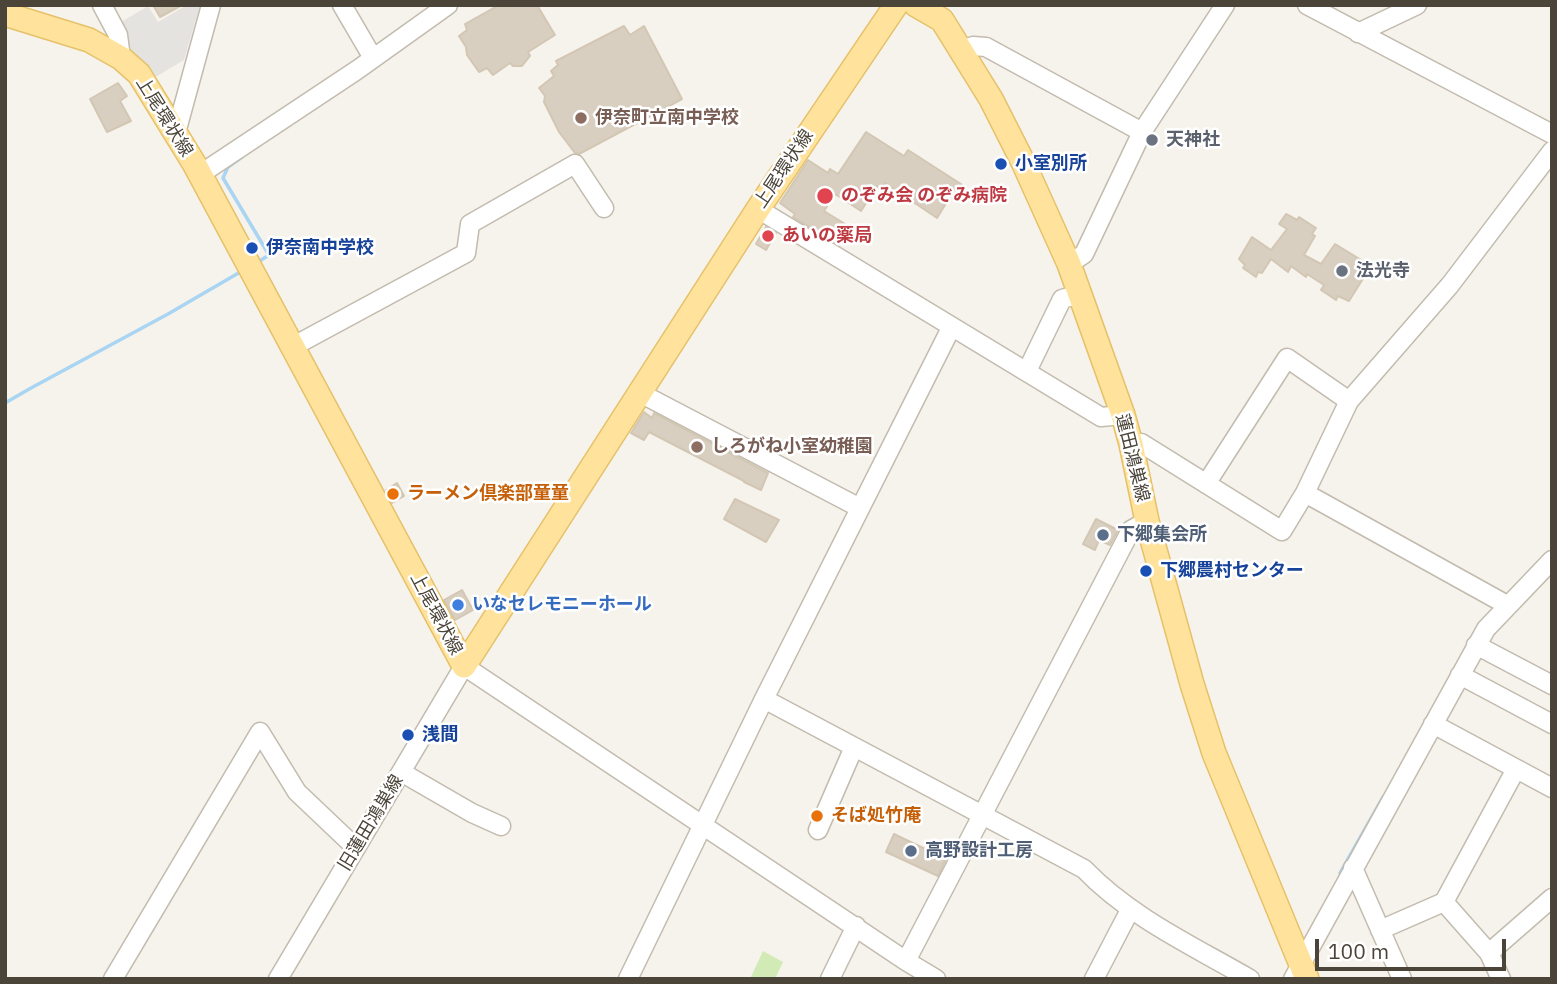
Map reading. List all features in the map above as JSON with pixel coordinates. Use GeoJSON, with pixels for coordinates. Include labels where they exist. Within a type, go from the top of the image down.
{"type":"FeatureCollection","features":[{"type":"Feature","properties":{"kind":"main road","name":"上尾環状線"},"geometry":{"type":"LineString","coordinates":[[5,14],[89,40],[121,58],[139,74],[176,133],[464,666],[758,209],[896,5]]}},
{"type":"Feature","properties":{"kind":"main road","name":"蓮田鴻巣線"},"geometry":{"type":"LineString","coordinates":[[916,5],[942,20],[991,99],[1069,264],[1123,415],[1147,521],[1192,684],[1214,752],[1300,974]]}},
{"type":"Feature","properties":{"kind":"street"},"geometry":{"type":"LineString","coordinates":[[102,5],[118,35],[121,58]]}},
{"type":"Feature","properties":{"kind":"street"},"geometry":{"type":"LineString","coordinates":[[176,133],[211,5]]}},
{"type":"Feature","properties":{"kind":"street"},"geometry":{"type":"LineString","coordinates":[[342,5],[373,58]]}},
{"type":"Feature","properties":{"kind":"street"},"geometry":{"type":"LineString","coordinates":[[199,175],[448,5]]}},
{"type":"Feature","properties":{"kind":"street"},"geometry":{"type":"LineString","coordinates":[[1069,264],[1084,254],[1142,132],[1225,5]]}},
{"type":"Feature","properties":{"kind":"street"},"geometry":{"type":"LineString","coordinates":[[1307,5],[1552,134]]}},
{"type":"Feature","properties":{"kind":"street"},"geometry":{"type":"LineString","coordinates":[[1358,33],[1417,5]]}},
{"type":"Feature","properties":{"kind":"street"},"geometry":{"type":"LineString","coordinates":[[960,51],[974,46],[986,47],[1142,132]]}},
{"type":"Feature","properties":{"kind":"street"},"geometry":{"type":"LineString","coordinates":[[1131,444],[1141,443],[1282,531],[1305,493],[1349,401],[1450,285],[1552,151]]}},
{"type":"Feature","properties":{"kind":"street"},"geometry":{"type":"LineString","coordinates":[[292,347],[466,253],[470,224],[575,164],[604,208]]}},
{"type":"Feature","properties":{"kind":"street"},"geometry":{"type":"LineString","coordinates":[[758,209],[1101,417],[1123,415]]}},
{"type":"Feature","properties":{"kind":"street"},"geometry":{"type":"LineString","coordinates":[[1027,371],[1062,299],[1080,294]]}},
{"type":"Feature","properties":{"kind":"street"},"geometry":{"type":"LineString","coordinates":[[628,979],[764,699],[951,328]]}},
{"type":"Feature","properties":{"kind":"street"},"geometry":{"type":"LineString","coordinates":[[1206,484],[1287,358],[1349,401]]}},
{"type":"Feature","properties":{"kind":"street"},"geometry":{"type":"LineString","coordinates":[[639,393],[860,508]]}},
{"type":"Feature","properties":{"kind":"street"},"geometry":{"type":"LineString","coordinates":[[1305,493],[1507,605]]}},
{"type":"Feature","properties":{"kind":"street"},"geometry":{"type":"LineString","coordinates":[[906,961],[1131,530],[1147,521]]}},
{"type":"Feature","properties":{"kind":"street"},"geometry":{"type":"LineString","coordinates":[[1300,974],[1353,868],[1476,645],[1507,605],[1544,580],[1552,560]]}},
{"type":"Feature","properties":{"kind":"street"},"geometry":{"type":"LineString","coordinates":[[1476,645],[1552,685]]}},
{"type":"Feature","properties":{"kind":"street"},"geometry":{"type":"LineString","coordinates":[[464,666],[936,979]]}},
{"type":"Feature","properties":{"kind":"street","name":"旧蓮田鴻巣線"},"geometry":{"type":"LineString","coordinates":[[278,979],[464,666]]}},
{"type":"Feature","properties":{"kind":"street"},"geometry":{"type":"LineString","coordinates":[[1460,675],[1552,724]]}},
{"type":"Feature","properties":{"kind":"street"},"geometry":{"type":"LineString","coordinates":[[764,699],[1084,869],[1130,910],[1250,979]]}},
{"type":"Feature","properties":{"kind":"street"},"geometry":{"type":"LineString","coordinates":[[1433,724],[1552,788]]}},
{"type":"Feature","properties":{"kind":"street"},"geometry":{"type":"LineString","coordinates":[[113,979],[260,732],[297,792],[356,848]]}},
{"type":"Feature","properties":{"kind":"street"},"geometry":{"type":"LineString","coordinates":[[818,830],[854,747]]}},
{"type":"Feature","properties":{"kind":"street"},"geometry":{"type":"LineString","coordinates":[[1380,930],[1444,902],[1516,769]]}},
{"type":"Feature","properties":{"kind":"street"},"geometry":{"type":"LineString","coordinates":[[401,772],[472,813],[502,826]]}},
{"type":"Feature","properties":{"kind":"street"},"geometry":{"type":"LineString","coordinates":[[1353,868],[1402,979]]}},
{"type":"Feature","properties":{"kind":"street"},"geometry":{"type":"LineString","coordinates":[[1489,953],[1552,898]]}},
{"type":"Feature","properties":{"kind":"street"},"geometry":{"type":"LineString","coordinates":[[1444,902],[1489,953],[1501,979]]}},
{"type":"Feature","properties":{"kind":"street"},"geometry":{"type":"LineString","coordinates":[[1094,979],[1130,910]]}},
{"type":"Feature","properties":{"kind":"street"},"geometry":{"type":"LineString","coordinates":[[830,979],[856,926]]}},
{"type":"Feature","properties":{"kind":"green space"},"geometry":{"type":"Polygon","coordinates":[[[763,951],[783,962],[775,979],[750,979],[763,951]]]}},
{"type":"Feature","properties":{"kind":"shaded area"},"geometry":{"type":"Polygon","coordinates":[[[187,5],[200,5],[184,60],[149,81],[116,25],[148,6],[158,22],[187,5]]]}},
{"type":"Feature","properties":{"kind":"building"},"geometry":{"type":"Polygon","coordinates":[[[153,5],[182,5],[160,17],[153,5]]]}},
{"type":"Feature","properties":{"kind":"building"},"geometry":{"type":"Polygon","coordinates":[[[499,5],[537,5],[555,35],[528,52],[530,56],[522,66],[513,66],[510,63],[493,75],[487,68],[479,72],[467,55],[466,47],[459,36],[467,30],[465,24],[499,5]]]}},
{"type":"Feature","properties":{"kind":"building"},"geometry":{"type":"Polygon","coordinates":[[[624,26],[630,35],[644,26],[682,99],[579,154],[575,153],[559,132],[544,102],[545,96],[539,88],[554,76],[551,71],[558,65],[556,61],[624,26]]]}},
{"type":"Feature","properties":{"kind":"building"},"geometry":{"type":"Polygon","coordinates":[[[118,83],[127,96],[120,101],[131,121],[107,132],[90,99],[118,83]]]}},
{"type":"Feature","properties":{"kind":"building"},"geometry":{"type":"Polygon","coordinates":[[[866,132],[904,156],[908,150],[964,186],[958,195],[953,192],[937,218],[885,183],[881,189],[877,186],[861,211],[835,194],[824,211],[845,224],[834,242],[793,217],[795,214],[780,203],[808,160],[828,173],[830,169],[838,174],[866,132]]]}},
{"type":"Feature","properties":{"kind":"building"},"geometry":{"type":"Polygon","coordinates":[[[1286,214],[1297,220],[1299,217],[1316,228],[1312,234],[1315,236],[1304,255],[1321,264],[1335,244],[1371,266],[1349,301],[1338,296],[1336,300],[1321,290],[1324,285],[1307,274],[1306,277],[1291,266],[1288,272],[1271,259],[1256,277],[1243,268],[1245,265],[1239,259],[1252,237],[1271,250],[1287,229],[1279,224],[1286,214]]]}},
{"type":"Feature","properties":{"kind":"building"},"geometry":{"type":"Polygon","coordinates":[[[766,227],[776,233],[766,250],[756,244],[766,227]]]}},
{"type":"Feature","properties":{"kind":"building"},"geometry":{"type":"Polygon","coordinates":[[[644,412],[652,418],[654,413],[768,473],[761,490],[649,432],[644,440],[631,433],[644,412]]]}},
{"type":"Feature","properties":{"kind":"building"},"geometry":{"type":"Polygon","coordinates":[[[397,483],[404,496],[392,503],[386,490],[397,483]]]}},
{"type":"Feature","properties":{"kind":"building"},"geometry":{"type":"Polygon","coordinates":[[[735,499],[779,520],[766,542],[724,519],[735,499]]]}},
{"type":"Feature","properties":{"kind":"building"},"geometry":{"type":"Polygon","coordinates":[[[1096,519],[1118,530],[1110,545],[1099,540],[1095,550],[1083,544],[1096,519]]]}},
{"type":"Feature","properties":{"kind":"building"},"geometry":{"type":"Polygon","coordinates":[[[462,590],[473,610],[455,620],[444,600],[462,590]]]}},
{"type":"Feature","properties":{"kind":"building"},"geometry":{"type":"Polygon","coordinates":[[[894,834],[946,859],[938,876],[886,852],[894,834]]]}},
{"type":"Feature","properties":{"kind":"waterway"},"geometry":{"type":"LineString","coordinates":[[242,157],[228,167],[223,178],[269,255],[258,262]]}},
{"type":"Feature","properties":{"kind":"waterway"},"geometry":{"type":"LineString","coordinates":[[5,403],[242,271]]}},
{"type":"Feature","properties":{"kind":"waterway"},"geometry":{"type":"LineString","coordinates":[[1340,873],[1383,797]]}},
{"type":"Feature","properties":{"kind":"place","name":"伊奈町立南中学校"},"geometry":{"type":"Point","coordinates":[581,118]}},
{"type":"Feature","properties":{"kind":"place","name":"天神社"},"geometry":{"type":"Point","coordinates":[1152,140]}},
{"type":"Feature","properties":{"kind":"place","name":"小室別所"},"geometry":{"type":"Point","coordinates":[1001,164]}},
{"type":"Feature","properties":{"kind":"place","name":"のぞみ会 のぞみ病院"},"geometry":{"type":"Point","coordinates":[825,196]}},
{"type":"Feature","properties":{"kind":"place","name":"あいの薬局"},"geometry":{"type":"Point","coordinates":[768,236]}},
{"type":"Feature","properties":{"kind":"place","name":"伊奈南中学校"},"geometry":{"type":"Point","coordinates":[252,248]}},
{"type":"Feature","properties":{"kind":"place","name":"法光寺"},"geometry":{"type":"Point","coordinates":[1342,271]}},
{"type":"Feature","properties":{"kind":"place","name":"しろがね小室幼稚園"},"geometry":{"type":"Point","coordinates":[697,447]}},
{"type":"Feature","properties":{"kind":"place","name":"ラーメン倶楽部童童"},"geometry":{"type":"Point","coordinates":[393,494]}},
{"type":"Feature","properties":{"kind":"place","name":"下郷集会所"},"geometry":{"type":"Point","coordinates":[1103,535]}},
{"type":"Feature","properties":{"kind":"place","name":"下郷農村センター"},"geometry":{"type":"Point","coordinates":[1146,571]}},
{"type":"Feature","properties":{"kind":"place","name":"いなセレモニーホール"},"geometry":{"type":"Point","coordinates":[458,605]}},
{"type":"Feature","properties":{"kind":"place","name":"浅間"},"geometry":{"type":"Point","coordinates":[408,735]}},
{"type":"Feature","properties":{"kind":"place","name":"そば処竹庵"},"geometry":{"type":"Point","coordinates":[817,816]}},
{"type":"Feature","properties":{"kind":"place","name":"高野設計工房"},"geometry":{"type":"Point","coordinates":[911,851]}}]}
